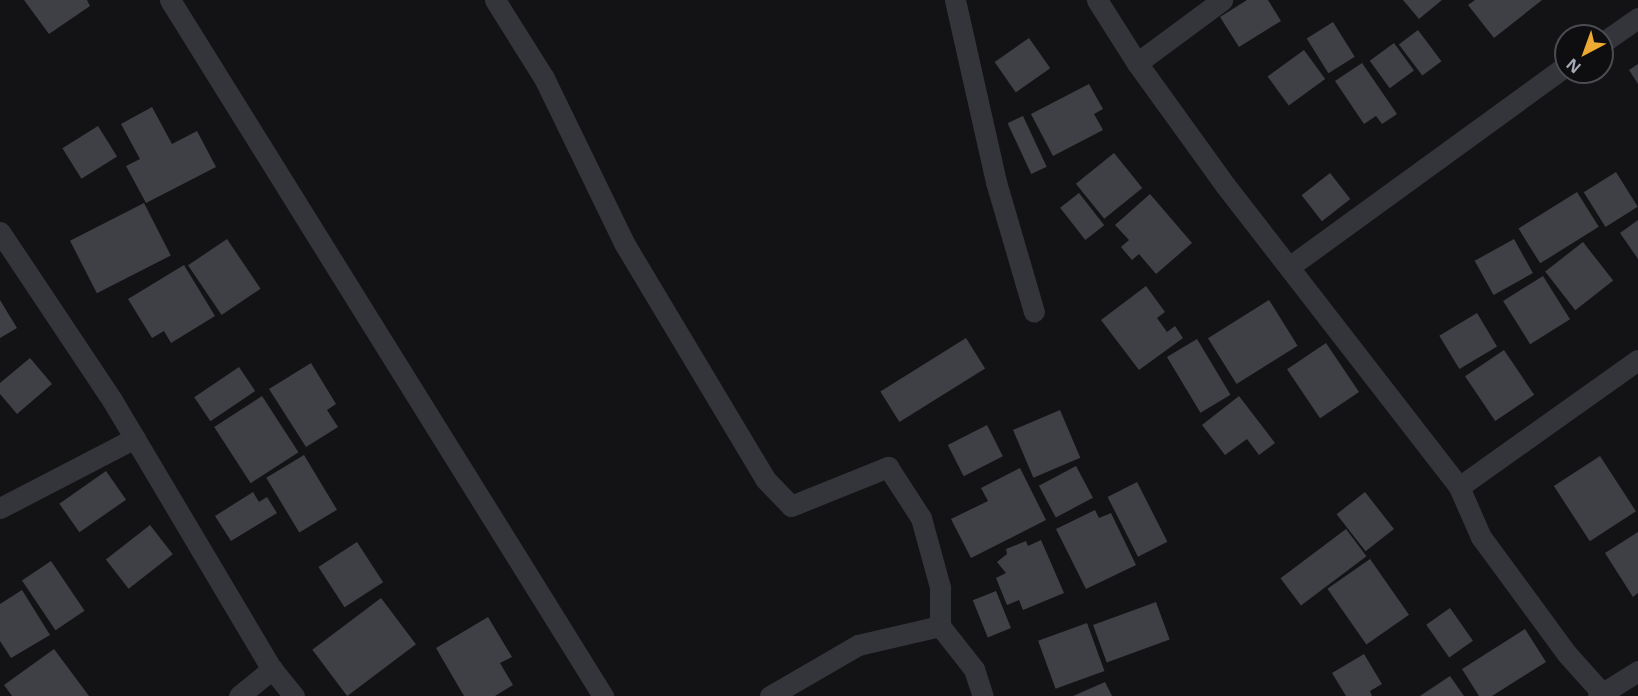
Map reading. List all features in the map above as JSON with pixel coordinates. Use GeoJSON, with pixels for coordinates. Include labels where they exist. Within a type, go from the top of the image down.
{"type":"FeatureCollection","features":[{"type":"Feature","properties":{"kind":"street"},"geometry":{"type":"LineString","coordinates":[[170,0],[603,696]]}},
{"type":"Feature","properties":{"kind":"street"},"geometry":{"type":"LineString","coordinates":[[495,0],[544,78],[624,243],[765,480],[791,506],[888,467],[921,518],[940,587],[940,626],[974,669],[983,696]]}},
{"type":"Feature","properties":{"kind":"street"},"geometry":{"type":"LineString","coordinates":[[955,0],[996,182],[1034,312]]}},
{"type":"Feature","properties":{"kind":"street"},"geometry":{"type":"LineString","coordinates":[[1097,0],[1137,63],[1289,267],[1459,487],[1481,537],[1567,654],[1600,694],[1638,671]]}},
{"type":"Feature","properties":{"kind":"street"},"geometry":{"type":"LineString","coordinates":[[1137,63],[1222,0]]}},
{"type":"Feature","properties":{"kind":"street"},"geometry":{"type":"LineString","coordinates":[[1614,35],[1638,18]]}},
{"type":"Feature","properties":{"kind":"street"},"geometry":{"type":"LineString","coordinates":[[1289,267],[1554,75]]}},
{"type":"Feature","properties":{"kind":"street"},"geometry":{"type":"LineString","coordinates":[[0,232],[135,438],[272,669],[294,696]]}},
{"type":"Feature","properties":{"kind":"street"},"geometry":{"type":"LineString","coordinates":[[1459,487],[1638,360]]}},
{"type":"Feature","properties":{"kind":"street"},"geometry":{"type":"LineString","coordinates":[[0,508],[135,438]]}},
{"type":"Feature","properties":{"kind":"street"},"geometry":{"type":"LineString","coordinates":[[770,696],[858,645],[940,626]]}},
{"type":"Feature","properties":{"kind":"street"},"geometry":{"type":"LineString","coordinates":[[239,696],[272,669]]}},
{"type":"Feature","properties":{"kind":"building"},"geometry":{"type":"Polygon","coordinates":[[[24,0],[87,0],[90,6],[49,34],[24,0]]]}},
{"type":"Feature","properties":{"kind":"building"},"geometry":{"type":"Polygon","coordinates":[[[1247,0],[1268,0],[1281,21],[1239,47],[1220,17],[1247,0]]]}},
{"type":"Feature","properties":{"kind":"building"},"geometry":{"type":"Polygon","coordinates":[[[1403,0],[1442,0],[1419,19],[1403,0]]]}},
{"type":"Feature","properties":{"kind":"building"},"geometry":{"type":"Polygon","coordinates":[[[1475,0],[1542,0],[1494,38],[1468,5],[1475,0]]]}},
{"type":"Feature","properties":{"kind":"building"},"geometry":{"type":"Polygon","coordinates":[[[1333,22],[1355,57],[1328,73],[1307,38],[1333,22]]]}},
{"type":"Feature","properties":{"kind":"building"},"geometry":{"type":"Polygon","coordinates":[[[1418,30],[1441,61],[1422,76],[1399,44],[1418,30]]]}},
{"type":"Feature","properties":{"kind":"building"},"geometry":{"type":"Polygon","coordinates":[[[1029,38],[1050,68],[1016,92],[995,62],[1029,38]]]}},
{"type":"Feature","properties":{"kind":"building"},"geometry":{"type":"Polygon","coordinates":[[[1394,43],[1414,71],[1390,88],[1370,61],[1394,43]]]}},
{"type":"Feature","properties":{"kind":"building"},"geometry":{"type":"Polygon","coordinates":[[[1304,50],[1325,79],[1289,106],[1268,76],[1304,50]]]}},
{"type":"Feature","properties":{"kind":"building"},"geometry":{"type":"Polygon","coordinates":[[[1362,63],[1397,114],[1382,124],[1376,116],[1364,124],[1335,81],[1362,63]]]}},
{"type":"Feature","properties":{"kind":"building"},"geometry":{"type":"Polygon","coordinates":[[[1638,64],[1638,84],[1629,70],[1638,64]]]}},
{"type":"Feature","properties":{"kind":"building"},"geometry":{"type":"Polygon","coordinates":[[[1089,84],[1103,109],[1094,114],[1103,130],[1053,156],[1031,114],[1089,84]]]}},
{"type":"Feature","properties":{"kind":"building"},"geometry":{"type":"Polygon","coordinates":[[[152,107],[172,144],[197,131],[216,167],[146,203],[126,166],[140,159],[121,124],[152,107]]]}},
{"type":"Feature","properties":{"kind":"building"},"geometry":{"type":"Polygon","coordinates":[[[1023,116],[1047,167],[1031,174],[1008,123],[1023,116]]]}},
{"type":"Feature","properties":{"kind":"building"},"geometry":{"type":"Polygon","coordinates":[[[98,126],[117,157],[81,179],[62,148],[98,126]]]}},
{"type":"Feature","properties":{"kind":"building"},"geometry":{"type":"Polygon","coordinates":[[[1114,153],[1142,188],[1104,219],[1076,184],[1114,153]]]}},
{"type":"Feature","properties":{"kind":"building"},"geometry":{"type":"Polygon","coordinates":[[[1616,172],[1638,207],[1606,227],[1584,192],[1616,172]]]}},
{"type":"Feature","properties":{"kind":"building"},"geometry":{"type":"Polygon","coordinates":[[[1330,173],[1350,199],[1322,221],[1302,195],[1330,173]]]}},
{"type":"Feature","properties":{"kind":"building"},"geometry":{"type":"Polygon","coordinates":[[[1577,192],[1599,227],[1540,263],[1518,229],[1577,192]]]}},
{"type":"Feature","properties":{"kind":"building"},"geometry":{"type":"Polygon","coordinates":[[[1079,193],[1104,225],[1085,240],[1060,208],[1079,193]]]}},
{"type":"Feature","properties":{"kind":"building"},"geometry":{"type":"Polygon","coordinates":[[[1150,194],[1192,243],[1156,274],[1139,254],[1132,260],[1121,247],[1129,240],[1115,225],[1150,194]]]}},
{"type":"Feature","properties":{"kind":"building"},"geometry":{"type":"Polygon","coordinates":[[[144,203],[171,256],[97,293],[70,241],[144,203]]]}},
{"type":"Feature","properties":{"kind":"building"},"geometry":{"type":"Polygon","coordinates":[[[1638,220],[1638,259],[1620,233],[1638,220]]]}},
{"type":"Feature","properties":{"kind":"building"},"geometry":{"type":"Polygon","coordinates":[[[227,239],[261,289],[222,315],[188,265],[227,239]]]}},
{"type":"Feature","properties":{"kind":"building"},"geometry":{"type":"Polygon","coordinates":[[[1514,239],[1533,273],[1494,295],[1475,261],[1514,239]]]}},
{"type":"Feature","properties":{"kind":"building"},"geometry":{"type":"Polygon","coordinates":[[[1583,242],[1613,281],[1575,310],[1545,272],[1583,242]]]}},
{"type":"Feature","properties":{"kind":"building"},"geometry":{"type":"Polygon","coordinates":[[[184,265],[215,316],[171,343],[164,331],[152,338],[128,299],[184,265]]]}},
{"type":"Feature","properties":{"kind":"building"},"geometry":{"type":"Polygon","coordinates":[[[1543,276],[1570,319],[1530,344],[1503,301],[1543,276]]]}},
{"type":"Feature","properties":{"kind":"building"},"geometry":{"type":"Polygon","coordinates":[[[1146,286],[1165,312],[1157,318],[1167,332],[1175,326],[1183,338],[1139,370],[1101,320],[1146,286]]]}},
{"type":"Feature","properties":{"kind":"building"},"geometry":{"type":"Polygon","coordinates":[[[0,300],[17,328],[0,338],[0,300]]]}},
{"type":"Feature","properties":{"kind":"building"},"geometry":{"type":"Polygon","coordinates":[[[1269,300],[1298,346],[1237,384],[1208,338],[1269,300]]]}},
{"type":"Feature","properties":{"kind":"building"},"geometry":{"type":"Polygon","coordinates":[[[1477,313],[1497,346],[1459,369],[1439,336],[1477,313]]]}},
{"type":"Feature","properties":{"kind":"building"},"geometry":{"type":"Polygon","coordinates":[[[966,338],[985,369],[899,422],[880,392],[966,338]]]}},
{"type":"Feature","properties":{"kind":"building"},"geometry":{"type":"Polygon","coordinates":[[[1197,339],[1230,395],[1200,413],[1167,357],[1197,339]]]}},
{"type":"Feature","properties":{"kind":"building"},"geometry":{"type":"Polygon","coordinates":[[[1326,343],[1359,392],[1320,418],[1287,369],[1326,343]]]}},
{"type":"Feature","properties":{"kind":"building"},"geometry":{"type":"Polygon","coordinates":[[[1504,350],[1534,395],[1495,421],[1465,376],[1504,350]]]}},
{"type":"Feature","properties":{"kind":"building"},"geometry":{"type":"Polygon","coordinates":[[[30,358],[52,384],[17,414],[0,394],[0,383],[30,358]]]}},
{"type":"Feature","properties":{"kind":"building"},"geometry":{"type":"Polygon","coordinates":[[[311,363],[336,404],[327,410],[338,427],[306,447],[269,389],[311,363]]]}},
{"type":"Feature","properties":{"kind":"building"},"geometry":{"type":"Polygon","coordinates":[[[239,367],[255,391],[210,421],[194,397],[239,367]]]}},
{"type":"Feature","properties":{"kind":"building"},"geometry":{"type":"Polygon","coordinates":[[[262,396],[298,452],[251,483],[214,427],[262,396]]]}},
{"type":"Feature","properties":{"kind":"building"},"geometry":{"type":"Polygon","coordinates":[[[1239,396],[1275,443],[1259,455],[1247,439],[1225,455],[1202,425],[1239,396]]]}},
{"type":"Feature","properties":{"kind":"building"},"geometry":{"type":"Polygon","coordinates":[[[1060,410],[1080,458],[1033,478],[1013,430],[1060,410]]]}},
{"type":"Feature","properties":{"kind":"building"},"geometry":{"type":"Polygon","coordinates":[[[987,425],[1003,456],[964,476],[948,445],[987,425]]]}},
{"type":"Feature","properties":{"kind":"building"},"geometry":{"type":"Polygon","coordinates":[[[304,455],[337,510],[299,533],[266,478],[304,455]]]}},
{"type":"Feature","properties":{"kind":"building"},"geometry":{"type":"Polygon","coordinates":[[[1600,456],[1636,511],[1590,541],[1554,486],[1600,456]]]}},
{"type":"Feature","properties":{"kind":"building"},"geometry":{"type":"Polygon","coordinates":[[[1076,466],[1093,498],[1056,518],[1039,486],[1076,466]]]}},
{"type":"Feature","properties":{"kind":"building"},"geometry":{"type":"Polygon","coordinates":[[[1020,468],[1046,520],[971,558],[951,519],[988,501],[981,488],[1020,468]]]}},
{"type":"Feature","properties":{"kind":"building"},"geometry":{"type":"Polygon","coordinates":[[[106,471],[126,500],[79,532],[59,504],[106,471]]]}},
{"type":"Feature","properties":{"kind":"building"},"geometry":{"type":"Polygon","coordinates":[[[1137,482],[1167,542],[1138,557],[1108,497],[1137,482]]]}},
{"type":"Feature","properties":{"kind":"building"},"geometry":{"type":"Polygon","coordinates":[[[253,492],[259,502],[267,497],[277,513],[231,541],[215,516],[253,492]]]}},
{"type":"Feature","properties":{"kind":"building"},"geometry":{"type":"Polygon","coordinates":[[[1365,492],[1394,529],[1366,551],[1337,514],[1365,492]]]}},
{"type":"Feature","properties":{"kind":"building"},"geometry":{"type":"Polygon","coordinates":[[[1095,510],[1099,518],[1111,513],[1136,565],[1086,589],[1056,529],[1095,510]]]}},
{"type":"Feature","properties":{"kind":"building"},"geometry":{"type":"Polygon","coordinates":[[[150,525],[173,554],[129,589],[106,559],[150,525]]]}},
{"type":"Feature","properties":{"kind":"building"},"geometry":{"type":"Polygon","coordinates":[[[1346,529],[1366,556],[1301,606],[1281,578],[1346,529]]]}},
{"type":"Feature","properties":{"kind":"building"},"geometry":{"type":"Polygon","coordinates":[[[1638,532],[1638,593],[1633,597],[1605,553],[1638,532]]]}},
{"type":"Feature","properties":{"kind":"building"},"geometry":{"type":"Polygon","coordinates":[[[1041,540],[1064,593],[1023,610],[1019,600],[1007,605],[996,578],[1006,573],[997,562],[1007,554],[1006,549],[1026,541],[1028,546],[1041,540]]]}},
{"type":"Feature","properties":{"kind":"building"},"geometry":{"type":"Polygon","coordinates":[[[357,542],[383,582],[345,607],[318,567],[357,542]]]}},
{"type":"Feature","properties":{"kind":"building"},"geometry":{"type":"Polygon","coordinates":[[[1370,559],[1409,615],[1366,645],[1327,589],[1370,559]]]}},
{"type":"Feature","properties":{"kind":"building"},"geometry":{"type":"Polygon","coordinates":[[[51,561],[85,611],[56,630],[22,581],[51,561]]]}},
{"type":"Feature","properties":{"kind":"building"},"geometry":{"type":"Polygon","coordinates":[[[22,590],[50,635],[11,658],[0,641],[0,604],[22,590]]]}},
{"type":"Feature","properties":{"kind":"building"},"geometry":{"type":"Polygon","coordinates":[[[996,591],[1011,628],[988,637],[973,600],[996,591]]]}},
{"type":"Feature","properties":{"kind":"building"},"geometry":{"type":"Polygon","coordinates":[[[381,598],[416,644],[347,696],[312,650],[381,598]]]}},
{"type":"Feature","properties":{"kind":"building"},"geometry":{"type":"Polygon","coordinates":[[[1156,602],[1170,640],[1107,663],[1093,625],[1156,602]]]}},
{"type":"Feature","properties":{"kind":"building"},"geometry":{"type":"Polygon","coordinates":[[[1450,608],[1473,641],[1449,657],[1426,625],[1450,608]]]}},
{"type":"Feature","properties":{"kind":"building"},"geometry":{"type":"Polygon","coordinates":[[[488,617],[512,657],[500,663],[513,685],[495,696],[464,696],[436,648],[488,617]]]}},
{"type":"Feature","properties":{"kind":"building"},"geometry":{"type":"Polygon","coordinates":[[[1087,623],[1104,671],[1056,689],[1038,641],[1087,623]]]}},
{"type":"Feature","properties":{"kind":"building"},"geometry":{"type":"Polygon","coordinates":[[[1525,629],[1546,662],[1492,696],[1479,696],[1462,669],[1525,629]]]}},
{"type":"Feature","properties":{"kind":"building"},"geometry":{"type":"Polygon","coordinates":[[[54,649],[89,696],[12,696],[4,685],[54,649]]]}},
{"type":"Feature","properties":{"kind":"building"},"geometry":{"type":"Polygon","coordinates":[[[1364,654],[1382,684],[1370,691],[1372,696],[1346,696],[1332,673],[1364,654]]]}},
{"type":"Feature","properties":{"kind":"building"},"geometry":{"type":"Polygon","coordinates":[[[1450,676],[1464,696],[1420,696],[1450,676]]]}},
{"type":"Feature","properties":{"kind":"building"},"geometry":{"type":"Polygon","coordinates":[[[1105,682],[1112,696],[1073,696],[1105,682]]]}}]}
